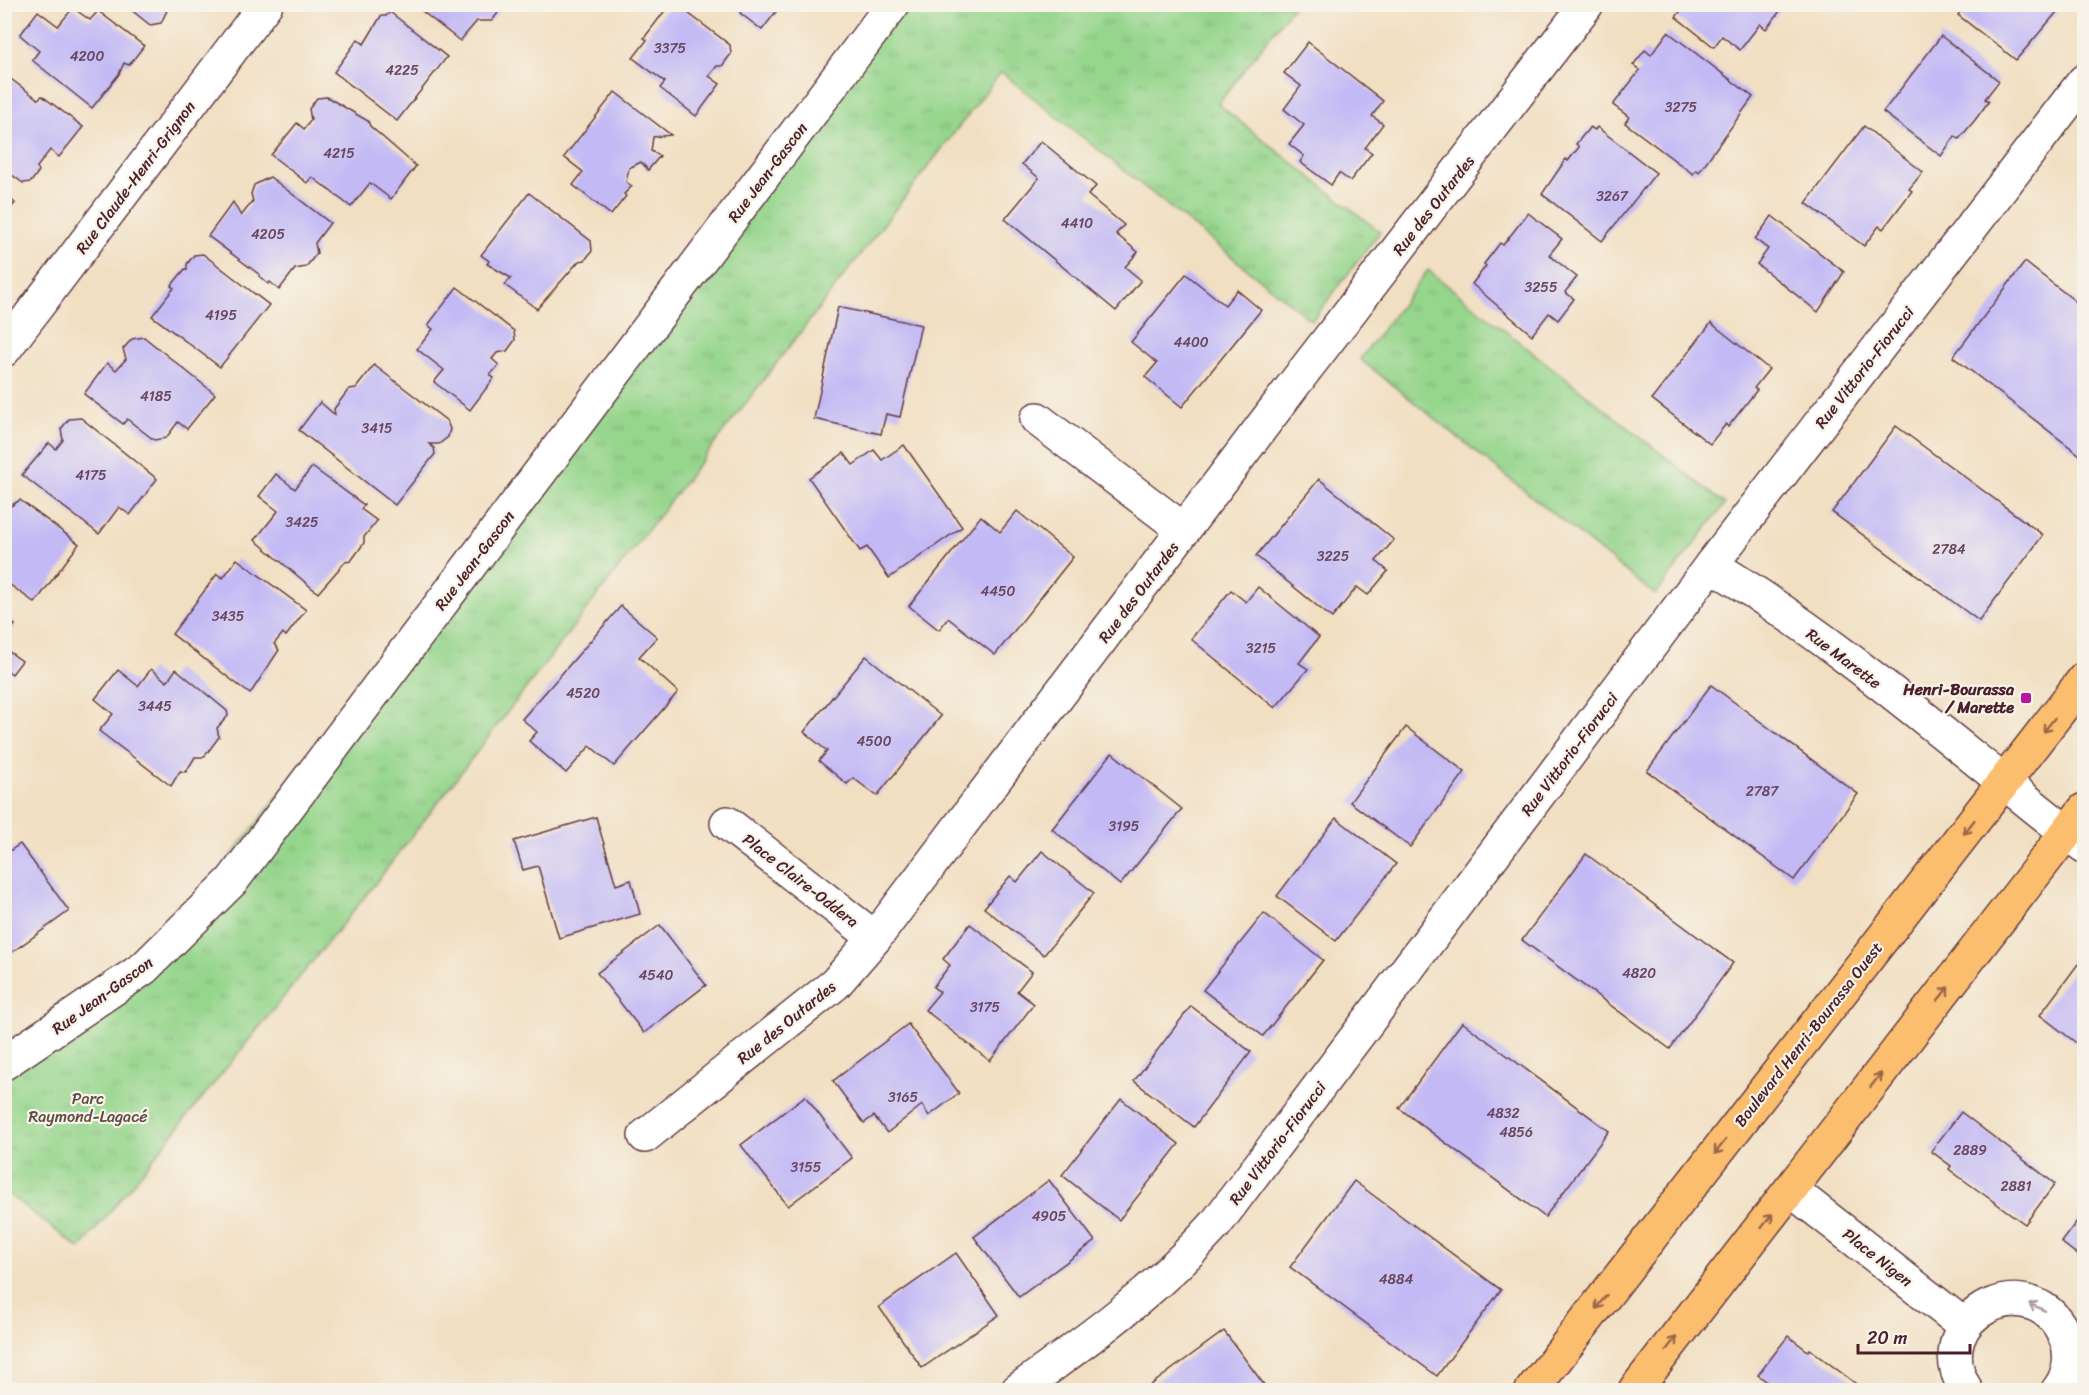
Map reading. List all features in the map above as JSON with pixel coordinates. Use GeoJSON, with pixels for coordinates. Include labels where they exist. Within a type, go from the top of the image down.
{"type":"FeatureCollection","features":[{"type":"Feature","properties":{"kind":"main road","name":"Boulevard Henri-Bourassa Ouest"},"geometry":{"type":"LineString","coordinates":[[1532,1390],[2085,679]]}},
{"type":"Feature","properties":{"kind":"main road"},"geometry":{"type":"LineString","coordinates":[[1635,1390],[1791,1190],[2079,830]]}},
{"type":"Feature","properties":{"kind":"street","name":"Rue Claude-Henri-Grignon"},"geometry":{"type":"LineString","coordinates":[[4,350],[266,4]]}},
{"type":"Feature","properties":{"kind":"street","name":"Rue Jean-Gascon"},"geometry":{"type":"LineString","coordinates":[[4,1063],[144,968],[232,881],[893,4]]}},
{"type":"Feature","properties":{"kind":"street","name":"Rue des Outardes"},"geometry":{"type":"LineString","coordinates":[[645,1136],[835,984],[875,938],[1587,4]]}},
{"type":"Feature","properties":{"kind":"street","name":"Rue Vittorio-Fiorucci"},"geometry":{"type":"LineString","coordinates":[[1018,1390],[1115,1320],[1180,1264],[1215,1225],[1711,566],[2085,81]]}},
{"type":"Feature","properties":{"kind":"street"},"geometry":{"type":"LineString","coordinates":[[1037,419],[1184,530]]}},
{"type":"Feature","properties":{"kind":"street","name":"Rue Marette"},"geometry":{"type":"LineString","coordinates":[[1711,566],[1764,597],[2005,781],[2079,830]]}},
{"type":"Feature","properties":{"kind":"street","name":"Place Claire-Oddera"},"geometry":{"type":"LineString","coordinates":[[727,823],[875,938]]}},
{"type":"Feature","properties":{"kind":"street","name":"Place Nigen"},"geometry":{"type":"LineString","coordinates":[[1791,1190],[1964,1325]]}},
{"type":"Feature","properties":{"kind":"street"},"geometry":{"type":"LineString","coordinates":[[1966,1390],[1959,1379],[1955,1361],[1957,1342],[1964,1325],[1977,1311],[1995,1302],[2014,1299],[2033,1303],[2050,1313],[2062,1327],[2069,1346],[2069,1365],[2058,1390]]}},
{"type":"Feature","properties":{"kind":"green space","name":"Parc Raymond-Lagacé"},"geometry":{"type":"Polygon","coordinates":[[[893,5],[1294,5],[1218,104],[1380,232],[1312,321],[1001,72],[375,884],[80,1249],[8,1194],[5,1197],[5,1063],[144,968],[893,5]]]}},
{"type":"Feature","properties":{"kind":"green space"},"geometry":{"type":"Polygon","coordinates":[[[1428,270],[1725,504],[1655,595],[1360,359],[1428,270]]]}},
{"type":"Feature","properties":{"kind":"building"},"geometry":{"type":"Polygon","coordinates":[[[124,4],[170,4],[161,23],[150,25],[124,4]]]}},
{"type":"Feature","properties":{"kind":"building"},"geometry":{"type":"Polygon","coordinates":[[[413,4],[502,4],[503,6],[492,21],[477,21],[460,41],[413,4]]]}},
{"type":"Feature","properties":{"kind":"building"},"geometry":{"type":"Polygon","coordinates":[[[670,4],[676,4],[730,45],[731,54],[722,66],[717,66],[709,76],[720,84],[696,116],[660,88],[665,82],[633,58],[647,40],[644,38],[670,4]]]}},
{"type":"Feature","properties":{"kind":"building"},"geometry":{"type":"Polygon","coordinates":[[[735,4],[782,4],[762,30],[740,13],[741,10],[735,4]]]}},
{"type":"Feature","properties":{"kind":"building"},"geometry":{"type":"Polygon","coordinates":[[[1686,4],[1782,4],[1784,6],[1766,29],[1760,24],[1740,50],[1722,36],[1714,47],[1676,17],[1686,4]]]}},
{"type":"Feature","properties":{"kind":"building"},"geometry":{"type":"Polygon","coordinates":[[[1965,4],[2063,5],[2016,60],[1958,15],[1965,4]]]}},
{"type":"Feature","properties":{"kind":"building"},"geometry":{"type":"Polygon","coordinates":[[[73,8],[90,20],[98,11],[144,46],[129,65],[124,63],[119,74],[92,108],[32,60],[39,51],[20,35],[38,11],[58,26],[73,8]]]}},
{"type":"Feature","properties":{"kind":"building"},"geometry":{"type":"Polygon","coordinates":[[[390,12],[447,57],[397,121],[334,72],[358,39],[364,44],[381,16],[386,16],[390,12]]]}},
{"type":"Feature","properties":{"kind":"building"},"geometry":{"type":"Polygon","coordinates":[[[1668,32],[1753,97],[1699,172],[1696,170],[1693,174],[1625,123],[1629,117],[1613,105],[1640,70],[1633,65],[1645,50],[1651,55],[1668,32]]]}},
{"type":"Feature","properties":{"kind":"building"},"geometry":{"type":"Polygon","coordinates":[[[1941,36],[1999,81],[1985,99],[1989,101],[1975,120],[1959,139],[1955,136],[1941,156],[1883,112],[1941,36]]]}},
{"type":"Feature","properties":{"kind":"building"},"geometry":{"type":"Polygon","coordinates":[[[1308,42],[1383,101],[1372,116],[1383,124],[1365,148],[1372,153],[1350,181],[1339,173],[1331,185],[1300,162],[1304,156],[1289,144],[1304,125],[1284,109],[1301,86],[1284,73],[1308,42]]]}},
{"type":"Feature","properties":{"kind":"building"},"geometry":{"type":"Polygon","coordinates":[[[4,74],[38,99],[42,96],[83,127],[59,157],[50,150],[37,167],[39,171],[31,182],[23,183],[4,169],[4,74]]]}},
{"type":"Feature","properties":{"kind":"building"},"geometry":{"type":"Polygon","coordinates":[[[615,92],[671,135],[653,137],[651,151],[660,156],[648,170],[641,162],[629,168],[626,182],[632,186],[611,215],[573,185],[583,172],[564,157],[615,92]]]}},
{"type":"Feature","properties":{"kind":"building"},"geometry":{"type":"Polygon","coordinates":[[[327,97],[368,121],[370,126],[416,166],[391,199],[370,183],[351,207],[312,177],[307,183],[271,155],[297,123],[304,129],[311,120],[309,109],[317,98],[327,97]]]}},
{"type":"Feature","properties":{"kind":"building"},"geometry":{"type":"Polygon","coordinates":[[[1864,126],[1923,172],[1909,189],[1912,191],[1883,229],[1879,226],[1864,246],[1806,203],[1864,126]]]}},
{"type":"Feature","properties":{"kind":"building"},"geometry":{"type":"Polygon","coordinates":[[[1590,127],[1595,130],[1597,127],[1656,173],[1602,241],[1542,194],[1566,159],[1568,161],[1579,147],[1576,144],[1590,127]]]}},
{"type":"Feature","properties":{"kind":"building"},"geometry":{"type":"Polygon","coordinates":[[[1041,141],[1096,186],[1088,195],[1124,225],[1116,234],[1138,252],[1125,267],[1141,280],[1116,311],[1005,219],[1039,178],[1022,164],[1041,141]]]}},
{"type":"Feature","properties":{"kind":"building"},"geometry":{"type":"Polygon","coordinates":[[[270,177],[330,223],[315,243],[317,253],[306,267],[295,269],[279,290],[270,282],[268,284],[260,275],[208,236],[233,202],[241,216],[253,201],[251,194],[254,185],[270,177]]]}},
{"type":"Feature","properties":{"kind":"building"},"geometry":{"type":"Polygon","coordinates":[[[529,193],[591,241],[592,251],[585,260],[579,261],[537,309],[505,285],[511,278],[487,264],[489,261],[481,255],[529,193]]]}},
{"type":"Feature","properties":{"kind":"building"},"geometry":{"type":"Polygon","coordinates":[[[4,194],[15,203],[4,216],[4,194]]]}},
{"type":"Feature","properties":{"kind":"building"},"geometry":{"type":"Polygon","coordinates":[[[1528,213],[1562,239],[1549,255],[1577,277],[1565,292],[1574,299],[1558,320],[1549,313],[1532,335],[1472,284],[1500,243],[1503,245],[1528,213]]]}},
{"type":"Feature","properties":{"kind":"building"},"geometry":{"type":"Polygon","coordinates":[[[1772,216],[1844,272],[1818,312],[1757,264],[1768,249],[1755,239],[1772,216]]]}},
{"type":"Feature","properties":{"kind":"building"},"geometry":{"type":"Polygon","coordinates":[[[203,254],[269,305],[220,367],[152,316],[174,288],[171,286],[185,269],[187,270],[187,264],[194,255],[203,254]]]}},
{"type":"Feature","properties":{"kind":"building"},"geometry":{"type":"Polygon","coordinates":[[[2025,262],[2084,308],[2084,458],[1953,357],[2025,262]]]}},
{"type":"Feature","properties":{"kind":"building"},"geometry":{"type":"Polygon","coordinates":[[[1186,274],[1225,305],[1237,290],[1261,310],[1182,407],[1145,377],[1157,363],[1131,342],[1186,274]]]}},
{"type":"Feature","properties":{"kind":"building"},"geometry":{"type":"Polygon","coordinates":[[[457,287],[514,331],[515,340],[507,351],[497,353],[492,359],[499,365],[490,375],[494,378],[470,410],[434,382],[444,370],[417,349],[433,329],[428,325],[457,287]]]}},
{"type":"Feature","properties":{"kind":"building"},"geometry":{"type":"Polygon","coordinates":[[[838,307],[921,325],[900,417],[886,414],[881,434],[814,419],[838,307]]]}},
{"type":"Feature","properties":{"kind":"building"},"geometry":{"type":"Polygon","coordinates":[[[1711,323],[1769,369],[1754,388],[1757,390],[1728,427],[1726,424],[1710,444],[1652,399],[1711,323]]]}},
{"type":"Feature","properties":{"kind":"building"},"geometry":{"type":"Polygon","coordinates":[[[144,337],[215,394],[187,429],[178,422],[166,438],[154,440],[127,419],[123,424],[84,394],[107,363],[116,370],[126,359],[123,349],[132,339],[144,337]]]}},
{"type":"Feature","properties":{"kind":"building"},"geometry":{"type":"Polygon","coordinates":[[[374,365],[447,421],[450,429],[448,437],[439,444],[429,444],[434,448],[435,454],[395,505],[299,430],[320,402],[335,415],[334,409],[349,389],[356,388],[374,365]]]}},
{"type":"Feature","properties":{"kind":"building"},"geometry":{"type":"Polygon","coordinates":[[[81,418],[157,479],[130,515],[119,507],[99,534],[22,475],[49,443],[56,449],[63,440],[61,429],[69,419],[81,418]]]}},
{"type":"Feature","properties":{"kind":"building"},"geometry":{"type":"Polygon","coordinates":[[[1896,426],[2043,535],[1979,621],[1832,512],[1896,426]]]}},
{"type":"Feature","properties":{"kind":"building"},"geometry":{"type":"Polygon","coordinates":[[[904,445],[962,527],[889,578],[867,547],[860,551],[809,478],[844,453],[853,465],[874,450],[882,460],[904,445]]]}},
{"type":"Feature","properties":{"kind":"building"},"geometry":{"type":"Polygon","coordinates":[[[312,467],[364,505],[361,509],[377,521],[364,537],[364,543],[351,561],[345,562],[318,593],[255,540],[278,511],[259,496],[276,474],[295,489],[312,467]]]}},
{"type":"Feature","properties":{"kind":"building"},"geometry":{"type":"Polygon","coordinates":[[[1319,479],[1394,540],[1376,561],[1388,571],[1368,595],[1357,587],[1332,618],[1256,556],[1319,479]]]}},
{"type":"Feature","properties":{"kind":"building"},"geometry":{"type":"Polygon","coordinates":[[[20,500],[79,544],[35,603],[9,584],[4,590],[4,510],[20,500]]]}},
{"type":"Feature","properties":{"kind":"building"},"geometry":{"type":"Polygon","coordinates":[[[1017,511],[1073,557],[995,655],[948,618],[939,630],[909,606],[981,516],[1000,532],[1017,511]]]}},
{"type":"Feature","properties":{"kind":"building"},"geometry":{"type":"Polygon","coordinates":[[[237,559],[306,610],[286,636],[283,633],[274,644],[279,650],[250,694],[172,634],[217,574],[223,578],[237,559]]]}},
{"type":"Feature","properties":{"kind":"building"},"geometry":{"type":"Polygon","coordinates":[[[1258,587],[1319,637],[1299,663],[1308,669],[1275,708],[1191,639],[1231,590],[1246,602],[1258,587]]]}},
{"type":"Feature","properties":{"kind":"building"},"geometry":{"type":"Polygon","coordinates":[[[621,606],[657,637],[639,657],[678,692],[614,766],[590,746],[566,773],[529,741],[537,732],[522,719],[621,606]]]}},
{"type":"Feature","properties":{"kind":"building"},"geometry":{"type":"Polygon","coordinates":[[[4,617],[15,625],[4,638],[4,617]]]}},
{"type":"Feature","properties":{"kind":"building"},"geometry":{"type":"Polygon","coordinates":[[[4,648],[22,661],[12,674],[4,668],[4,648]]]}},
{"type":"Feature","properties":{"kind":"building"},"geometry":{"type":"Polygon","coordinates":[[[866,656],[941,716],[877,796],[853,778],[847,784],[819,761],[827,751],[804,732],[866,656]]]}},
{"type":"Feature","properties":{"kind":"building"},"geometry":{"type":"Polygon","coordinates":[[[151,669],[167,682],[176,669],[227,711],[228,716],[217,728],[219,737],[204,757],[195,757],[186,772],[180,771],[171,786],[99,731],[113,714],[95,699],[118,670],[138,686],[151,669]]]}},
{"type":"Feature","properties":{"kind":"building"},"geometry":{"type":"Polygon","coordinates":[[[1711,685],[1858,794],[1794,880],[1647,771],[1711,685]]]}},
{"type":"Feature","properties":{"kind":"building"},"geometry":{"type":"Polygon","coordinates":[[[1406,727],[1465,772],[1410,847],[1350,802],[1406,727]]]}},
{"type":"Feature","properties":{"kind":"building"},"geometry":{"type":"Polygon","coordinates":[[[1112,753],[1182,809],[1120,885],[1052,829],[1112,753]]]}},
{"type":"Feature","properties":{"kind":"building"},"geometry":{"type":"Polygon","coordinates":[[[596,817],[616,885],[631,880],[640,914],[559,938],[538,866],[523,870],[514,841],[596,817]]]}},
{"type":"Feature","properties":{"kind":"building"},"geometry":{"type":"Polygon","coordinates":[[[1336,818],[1396,864],[1336,941],[1277,896],[1336,818]]]}},
{"type":"Feature","properties":{"kind":"building"},"geometry":{"type":"Polygon","coordinates":[[[20,844],[69,911],[4,958],[4,855],[20,844]]]}},
{"type":"Feature","properties":{"kind":"building"},"geometry":{"type":"Polygon","coordinates":[[[1042,851],[1094,893],[1044,955],[984,908],[1010,876],[1017,882],[1042,851]]]}},
{"type":"Feature","properties":{"kind":"building"},"geometry":{"type":"Polygon","coordinates":[[[1586,854],[1733,963],[1670,1049],[1522,940],[1586,854]]]}},
{"type":"Feature","properties":{"kind":"building"},"geometry":{"type":"Polygon","coordinates":[[[1264,913],[1323,960],[1263,1036],[1203,990],[1264,913]]]}},
{"type":"Feature","properties":{"kind":"building"},"geometry":{"type":"Polygon","coordinates":[[[970,924],[1032,972],[1017,991],[1034,1004],[990,1061],[925,1010],[940,992],[933,987],[950,965],[943,959],[970,924]]]}},
{"type":"Feature","properties":{"kind":"building"},"geometry":{"type":"Polygon","coordinates":[[[660,925],[706,985],[644,1033],[597,973],[660,925]]]}},
{"type":"Feature","properties":{"kind":"building"},"geometry":{"type":"Polygon","coordinates":[[[2078,964],[2084,969],[2084,1037],[2079,1045],[2040,1015],[2078,964]]]}},
{"type":"Feature","properties":{"kind":"building"},"geometry":{"type":"Polygon","coordinates":[[[1191,1006],[1251,1052],[1194,1127],[1134,1081],[1191,1006]]]}},
{"type":"Feature","properties":{"kind":"building"},"geometry":{"type":"Polygon","coordinates":[[[1462,1022],[1609,1131],[1545,1217],[1399,1108],[1462,1022]]]}},
{"type":"Feature","properties":{"kind":"building"},"geometry":{"type":"Polygon","coordinates":[[[908,1024],[959,1093],[929,1116],[922,1105],[887,1133],[874,1116],[864,1123],[833,1081],[908,1024]]]}},
{"type":"Feature","properties":{"kind":"building"},"geometry":{"type":"Polygon","coordinates":[[[805,1096],[852,1158],[788,1206],[741,1145],[805,1096]]]}},
{"type":"Feature","properties":{"kind":"building"},"geometry":{"type":"Polygon","coordinates":[[[1121,1099],[1179,1144],[1119,1220],[1062,1175],[1121,1099]]]}},
{"type":"Feature","properties":{"kind":"building"},"geometry":{"type":"Polygon","coordinates":[[[1961,1112],[2055,1184],[2025,1224],[1958,1176],[1949,1169],[1951,1166],[1931,1151],[1961,1112]]]}},
{"type":"Feature","properties":{"kind":"building"},"geometry":{"type":"Polygon","coordinates":[[[1049,1180],[1095,1241],[1019,1297],[974,1237],[1049,1180]]]}},
{"type":"Feature","properties":{"kind":"building"},"geometry":{"type":"Polygon","coordinates":[[[1354,1181],[1501,1290],[1437,1376],[1290,1267],[1354,1181]]]}},
{"type":"Feature","properties":{"kind":"building"},"geometry":{"type":"Polygon","coordinates":[[[2084,1212],[2084,1265],[2080,1261],[2083,1259],[2061,1242],[2084,1212]]]}},
{"type":"Feature","properties":{"kind":"building"},"geometry":{"type":"Polygon","coordinates":[[[956,1253],[999,1315],[922,1368],[879,1307],[956,1253]]]}},
{"type":"Feature","properties":{"kind":"building"},"geometry":{"type":"Polygon","coordinates":[[[1224,1331],[1268,1390],[1144,1390],[1224,1331]]]}},
{"type":"Feature","properties":{"kind":"building"},"geometry":{"type":"Polygon","coordinates":[[[1788,1336],[1808,1351],[1810,1349],[1864,1390],[1778,1390],[1758,1375],[1788,1336]]]}},
{"type":"Feature","properties":{"kind":"place","name":"Henri-Bourassa / Marette"},"geometry":{"type":"Point","coordinates":[2026,698]}}]}
